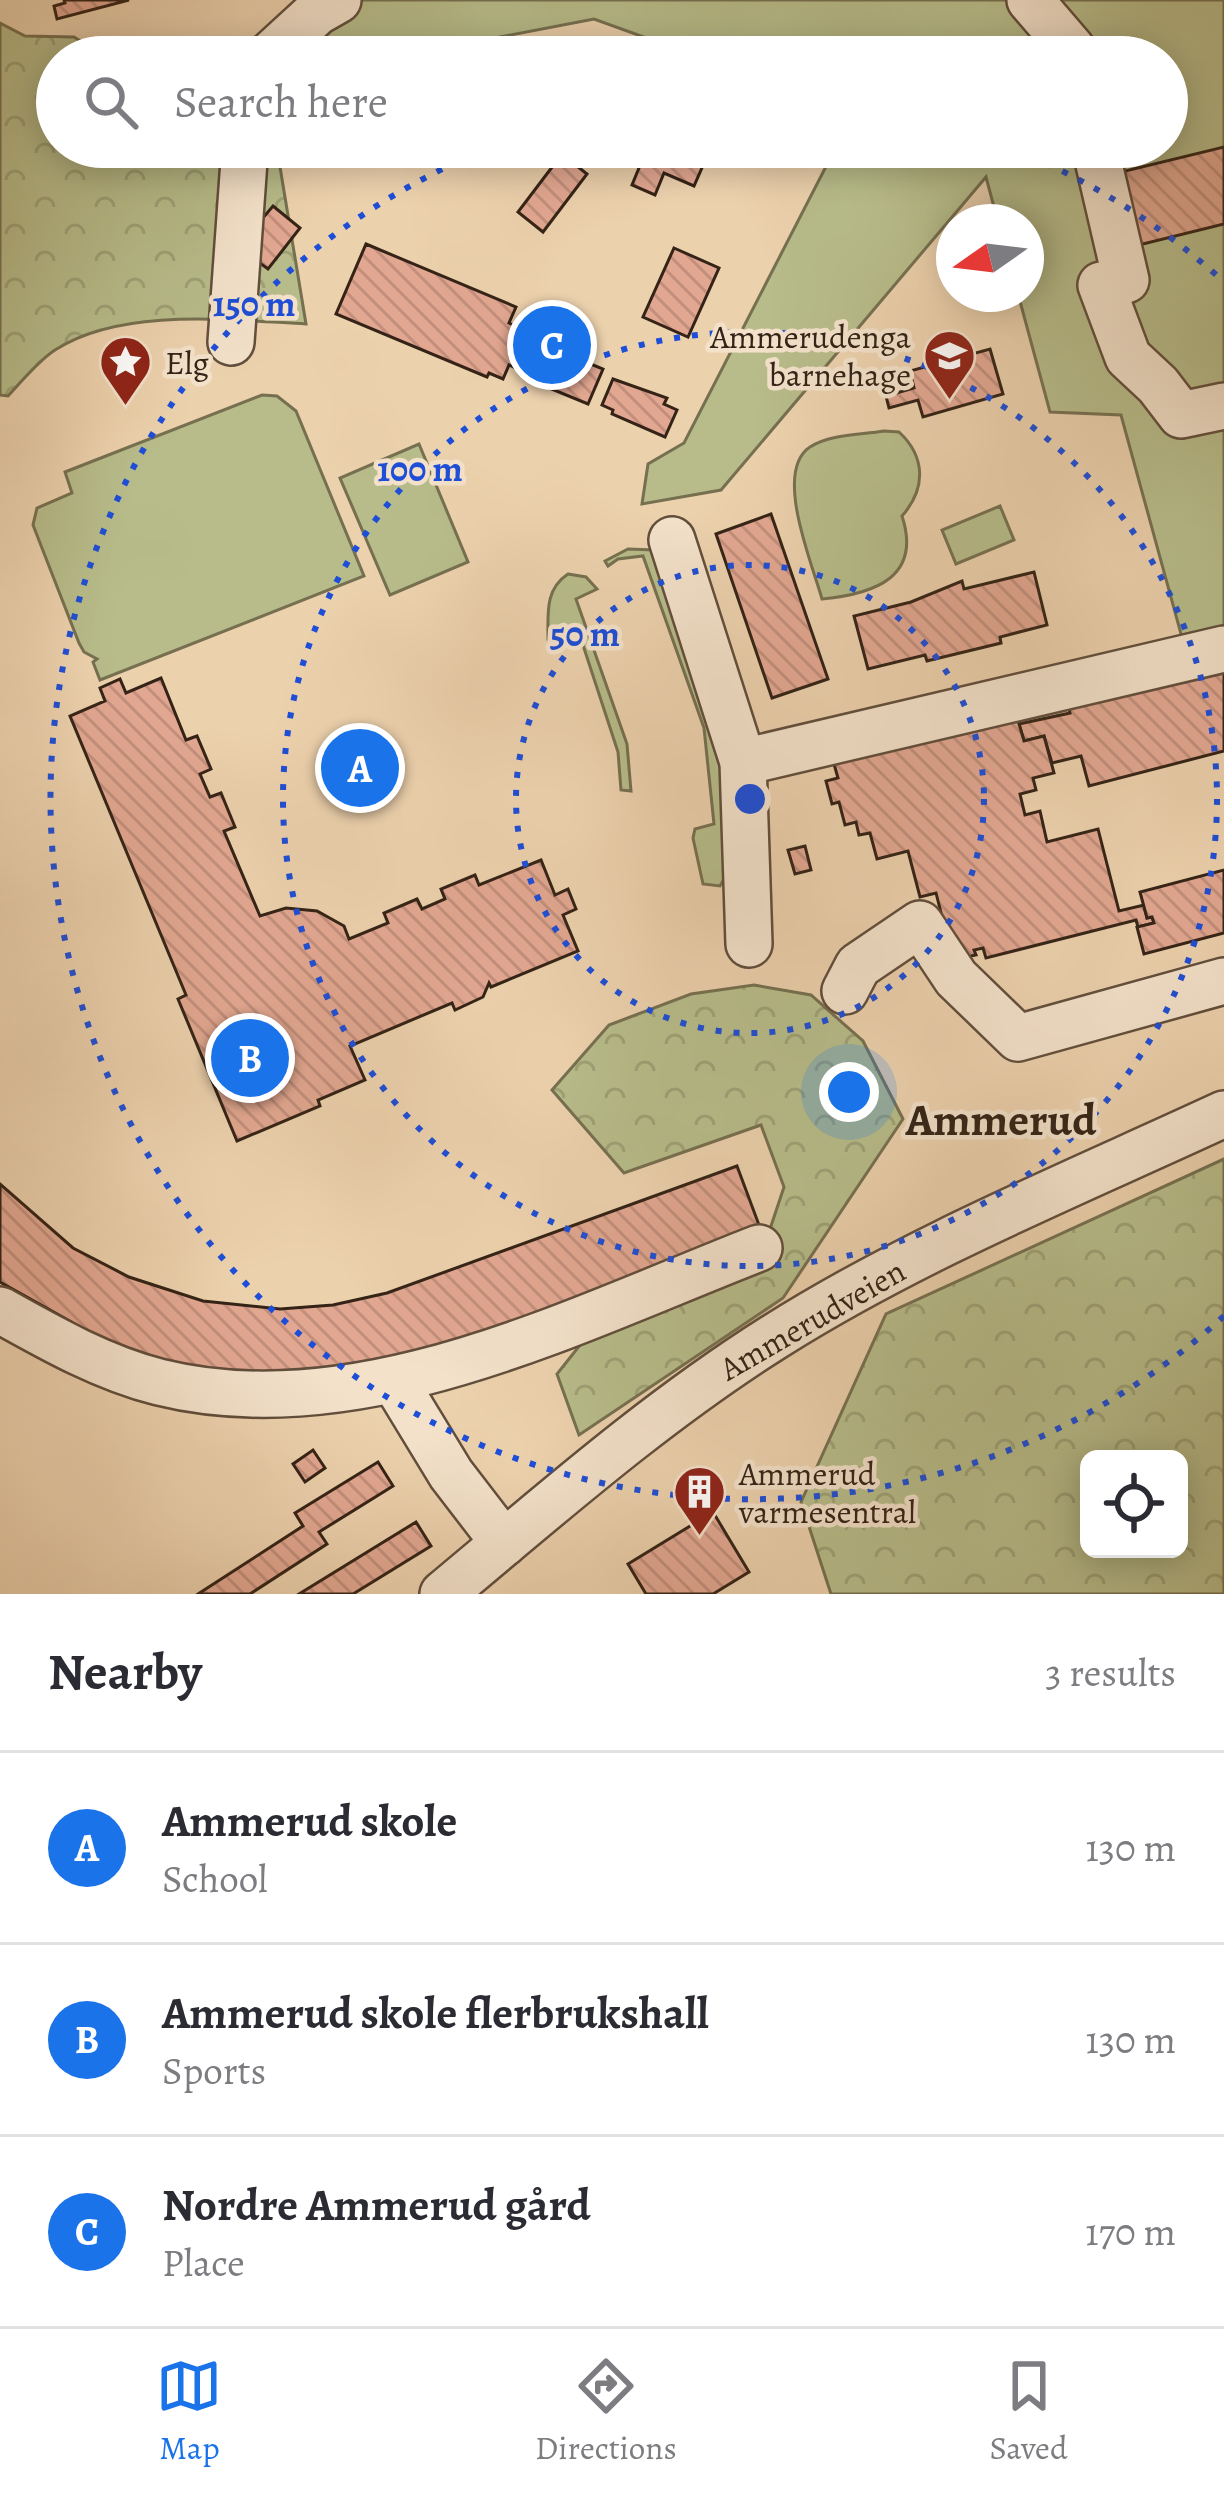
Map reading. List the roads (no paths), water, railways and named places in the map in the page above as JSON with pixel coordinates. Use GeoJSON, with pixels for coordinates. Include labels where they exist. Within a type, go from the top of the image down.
{"type":"FeatureCollection","features":[{"type":"Feature","properties":{"kind":"street"},"geometry":{"type":"LineString","coordinates":[[291,36],[338,0]]}},
{"type":"Feature","properties":{"kind":"street"},"geometry":{"type":"LineString","coordinates":[[1030,0],[1061,36]]}},
{"type":"Feature","properties":{"kind":"street"},"geometry":{"type":"LineString","coordinates":[[231,342],[243,168]]}},
{"type":"Feature","properties":{"kind":"street"},"geometry":{"type":"LineString","coordinates":[[1100,168],[1126,280],[1100,285],[1128,357],[1181,415],[1224,406]]}},
{"type":"Feature","properties":{"kind":"street"},"geometry":{"type":"LineString","coordinates":[[672,540],[742,762],[749,944]]}},
{"type":"Feature","properties":{"kind":"street"},"geometry":{"type":"LineString","coordinates":[[742,762],[1224,650]]}},
{"type":"Feature","properties":{"kind":"street"},"geometry":{"type":"LineString","coordinates":[[845,992],[858,966],[920,924],[956,978],[1018,1038],[1224,980]]}},
{"type":"Feature","properties":{"kind":"street","name":"Ammerudveien"},"geometry":{"type":"LineString","coordinates":[[443,1594],[653,1419],[778,1334],[914,1260],[1224,1114]]}},
{"type":"Feature","properties":{"kind":"street"},"geometry":{"type":"LineString","coordinates":[[0,1310],[63,1346],[156,1382],[282,1394],[395,1382],[509,1345],[759,1249]]}},
{"type":"Feature","properties":{"kind":"street"},"geometry":{"type":"LineString","coordinates":[[395,1382],[451,1474],[504,1543]]}},
{"type":"Feature","properties":{"kind":"place","name":"Nordre Ammerud gård"},"geometry":{"type":"Point","coordinates":[552,345]}},
{"type":"Feature","properties":{"kind":"place","name":"Ammerudenga barnehage"},"geometry":{"type":"Point","coordinates":[950,401]}},
{"type":"Feature","properties":{"kind":"place","name":"Elg"},"geometry":{"type":"Point","coordinates":[126,408]}},
{"type":"Feature","properties":{"kind":"place","name":"Ammerud skole"},"geometry":{"type":"Point","coordinates":[360,768]}},
{"type":"Feature","properties":{"kind":"place","name":"Ammerud skole flerbrukshall"},"geometry":{"type":"Point","coordinates":[250,1058]}},
{"type":"Feature","properties":{"kind":"place","name":"Ammerud varmesentral"},"geometry":{"type":"Point","coordinates":[700,1538]}},
{"type":"Feature","properties":{"kind":"district","name":"Ammerud"},"geometry":{"type":"Point","coordinates":[1001,1119]}}]}
